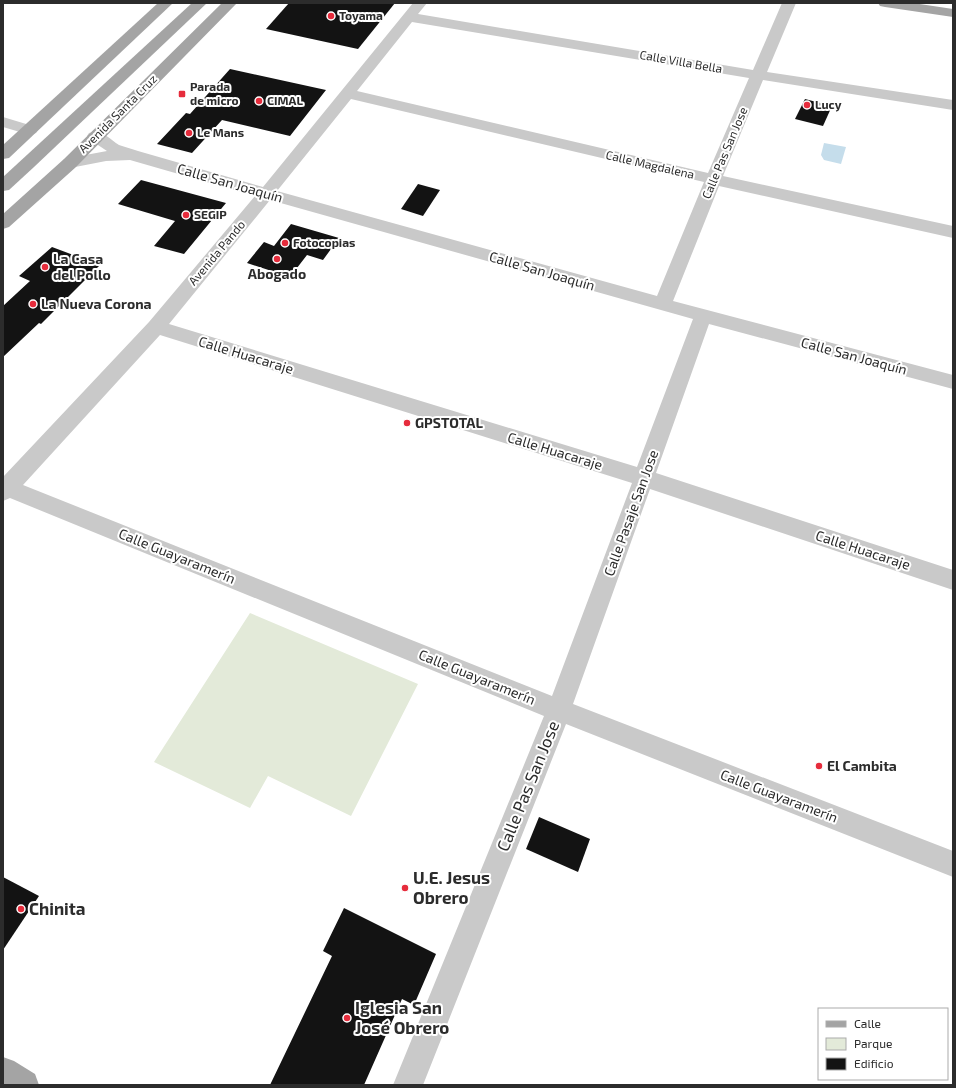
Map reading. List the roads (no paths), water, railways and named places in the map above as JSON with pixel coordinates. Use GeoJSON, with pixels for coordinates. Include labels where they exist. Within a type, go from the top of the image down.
{"type":"FeatureCollection","features":[{"type":"Feature","properties":{"kind":"main road"},"geometry":{"type":"LineString","coordinates":[[3,154],[166,3]]}},
{"type":"Feature","properties":{"kind":"main road","name":"Avenida Santa Cruz"},"geometry":{"type":"LineString","coordinates":[[3,186],[68,128],[101,94],[200,3]]}},
{"type":"Feature","properties":{"kind":"main road","name":"Avenida Santa Cruz"},"geometry":{"type":"LineString","coordinates":[[3,223],[70,163],[95,136],[230,3]]}},
{"type":"Feature","properties":{"kind":"main road"},"geometry":{"type":"LineString","coordinates":[[885,3],[953,13]]}},
{"type":"Feature","properties":{"kind":"main road"},"geometry":{"type":"LineString","coordinates":[[3,165],[101,94]]}},
{"type":"Feature","properties":{"kind":"main road"},"geometry":{"type":"LineString","coordinates":[[3,1072],[24,1085]]}},
{"type":"Feature","properties":{"kind":"street","name":"Calle Pas San Jose"},"geometry":{"type":"LineString","coordinates":[[663,304],[713,179],[789,3]]}},
{"type":"Feature","properties":{"kind":"street","name":"Calle Villa Bella"},"geometry":{"type":"LineString","coordinates":[[415,10],[757,75],[953,105]]}},
{"type":"Feature","properties":{"kind":"street","name":"Avenida Pando"},"geometry":{"type":"LineString","coordinates":[[4,488],[156,327],[348,94],[415,10]]}},
{"type":"Feature","properties":{"kind":"street","name":"Calle Magdalena"},"geometry":{"type":"LineString","coordinates":[[348,94],[713,179],[953,232]]}},
{"type":"Feature","properties":{"kind":"street"},"geometry":{"type":"LineString","coordinates":[[3,122],[30,130]]}},
{"type":"Feature","properties":{"kind":"street","name":"Calle San Joaquín"},"geometry":{"type":"LineString","coordinates":[[95,136],[113,148],[132,155],[266,194],[702,316],[953,382]]}},
{"type":"Feature","properties":{"kind":"street","name":"Calle San Joaquín"},"geometry":{"type":"LineString","coordinates":[[70,163],[106,156],[132,155]]}},
{"type":"Feature","properties":{"kind":"street","name":"Calle Pasaje San Jose"},"geometry":{"type":"LineString","coordinates":[[558,710],[702,316]]}},
{"type":"Feature","properties":{"kind":"street","name":"Calle Huacaraje"},"geometry":{"type":"LineString","coordinates":[[156,327],[644,478],[953,580]]}},
{"type":"Feature","properties":{"kind":"street","name":"Calle Guayaramerín"},"geometry":{"type":"LineString","coordinates":[[4,488],[558,710],[953,864]]}},
{"type":"Feature","properties":{"kind":"street","name":"Calle Pas San Jose"},"geometry":{"type":"LineString","coordinates":[[408,1085],[558,710]]}},
{"type":"Feature","properties":{"kind":"water"},"geometry":{"type":"Polygon","coordinates":[[[824,143],[846,147],[841,164],[824,160],[821,155],[824,143]]]}},
{"type":"Feature","properties":{"kind":"place","name":"Toyama"},"geometry":{"type":"Point","coordinates":[331,16]}},
{"type":"Feature","properties":{"kind":"place","name":"Parada de micro"},"geometry":{"type":"Point","coordinates":[182,94]}},
{"type":"Feature","properties":{"kind":"place","name":"CIMAL"},"geometry":{"type":"Point","coordinates":[259,101]}},
{"type":"Feature","properties":{"kind":"place","name":"Lucy"},"geometry":{"type":"Point","coordinates":[807,105]}},
{"type":"Feature","properties":{"kind":"place","name":"Le Mans"},"geometry":{"type":"Point","coordinates":[189,133]}},
{"type":"Feature","properties":{"kind":"place","name":"SEGIP"},"geometry":{"type":"Point","coordinates":[186,215]}},
{"type":"Feature","properties":{"kind":"place","name":"Fotocopias"},"geometry":{"type":"Point","coordinates":[285,243]}},
{"type":"Feature","properties":{"kind":"place","name":"Abogado"},"geometry":{"type":"Point","coordinates":[277,259]}},
{"type":"Feature","properties":{"kind":"place","name":"La Casa del Pollo"},"geometry":{"type":"Point","coordinates":[45,267]}},
{"type":"Feature","properties":{"kind":"place","name":"La Nueva Corona"},"geometry":{"type":"Point","coordinates":[33,304]}},
{"type":"Feature","properties":{"kind":"place","name":"GPSTOTAL"},"geometry":{"type":"Point","coordinates":[407,423]}},
{"type":"Feature","properties":{"kind":"place","name":"El Cambita"},"geometry":{"type":"Point","coordinates":[819,766]}},
{"type":"Feature","properties":{"kind":"place","name":"U.E. Jesus Obrero"},"geometry":{"type":"Point","coordinates":[405,888]}},
{"type":"Feature","properties":{"kind":"place","name":"Chinita"},"geometry":{"type":"Point","coordinates":[21,909]}},
{"type":"Feature","properties":{"kind":"place","name":"Iglesia San José Obrero"},"geometry":{"type":"Point","coordinates":[347,1018]}}]}
